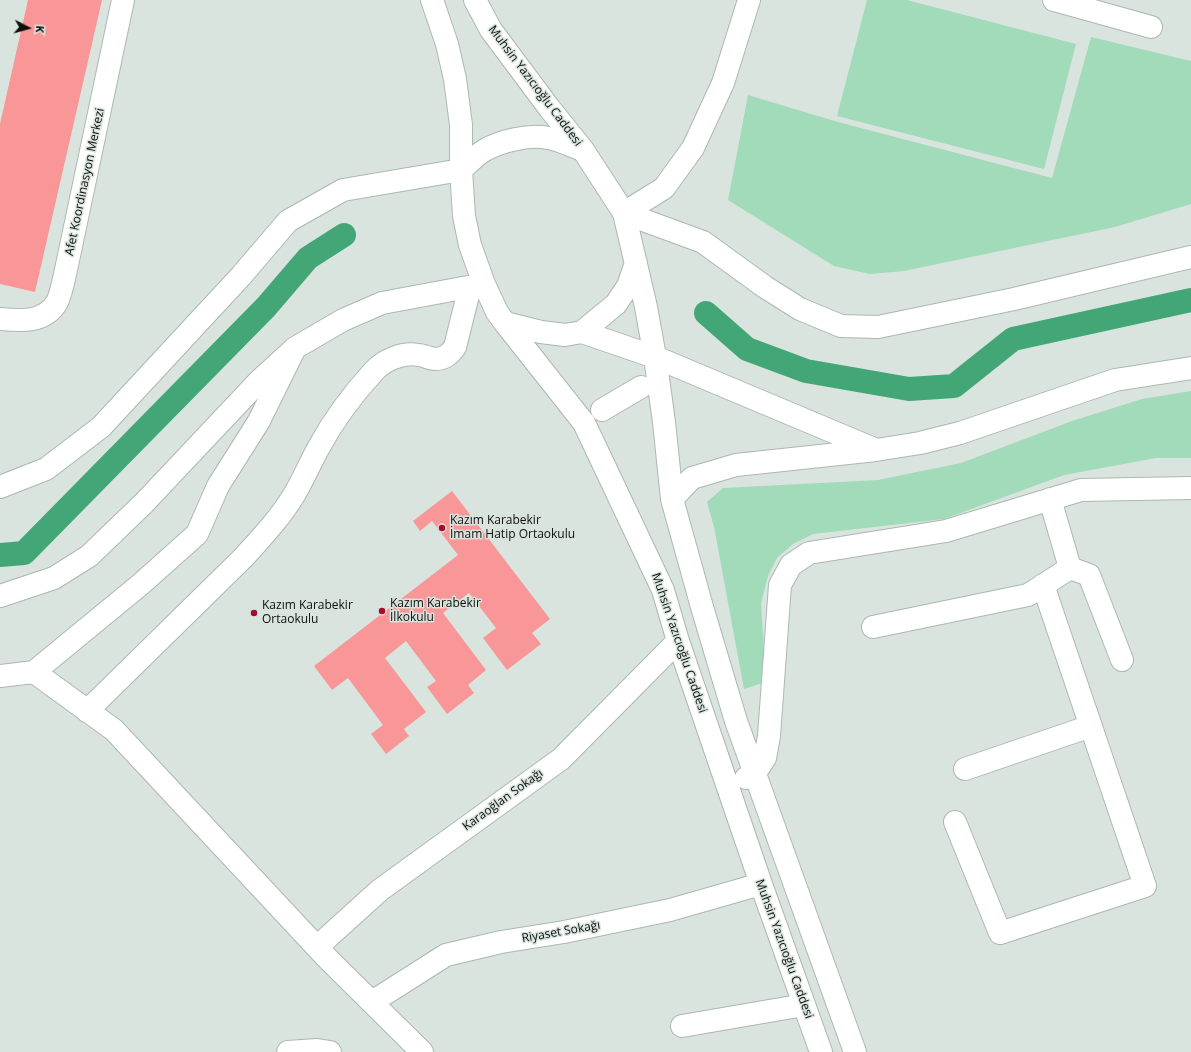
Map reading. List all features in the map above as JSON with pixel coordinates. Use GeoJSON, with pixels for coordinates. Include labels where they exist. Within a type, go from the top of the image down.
{"type":"FeatureCollection","features":[{"type":"Feature","properties":{"kind":"street","name":"Afet Koordinasyon Merkezi"},"geometry":{"type":"LineString","coordinates":[[0,318],[25,320],[37,318],[48,312],[57,302],[67,265],[123,0]]}},
{"type":"Feature","properties":{"kind":"street","name":"Muhsin Yazıcıoğlu Caddesi"},"geometry":{"type":"LineString","coordinates":[[432,0],[447,44],[455,79],[461,125],[461,170],[464,216],[477,285],[584,423],[663,590],[678,641],[761,884],[821,1052]]}},
{"type":"Feature","properties":{"kind":"street","name":"Muhsin Yazıcıoğlu Caddesi"},"geometry":{"type":"LineString","coordinates":[[476,0],[490,30],[583,150],[624,213],[646,307],[655,357],[672,499],[736,721],[855,1052]]}},
{"type":"Feature","properties":{"kind":"street"},"geometry":{"type":"LineString","coordinates":[[624,213],[664,188],[693,148],[723,83],[749,0]]}},
{"type":"Feature","properties":{"kind":"street"},"geometry":{"type":"LineString","coordinates":[[1054,0],[1151,27]]}},
{"type":"Feature","properties":{"kind":"street","name":"Muhsin Yazıcıoğlu Caddesi"},"geometry":{"type":"LineString","coordinates":[[461,170],[485,150],[523,138],[547,138],[583,150]]}},
{"type":"Feature","properties":{"kind":"street"},"geometry":{"type":"LineString","coordinates":[[0,487],[46,469],[101,427],[241,276],[288,221],[343,190],[461,170]]}},
{"type":"Feature","properties":{"kind":"street"},"geometry":{"type":"LineString","coordinates":[[624,213],[703,242],[765,287],[800,309],[841,326],[878,328],[1014,299],[1191,257]]}},
{"type":"Feature","properties":{"kind":"street"},"geometry":{"type":"LineString","coordinates":[[582,332],[616,304],[628,286],[636,263]]}},
{"type":"Feature","properties":{"kind":"street"},"geometry":{"type":"LineString","coordinates":[[0,596],[54,578],[89,556],[144,503],[260,380],[295,348],[343,320],[382,303],[477,285]]}},
{"type":"Feature","properties":{"kind":"street"},"geometry":{"type":"LineString","coordinates":[[87,711],[244,557],[265,534],[294,495],[330,427],[355,393],[375,370],[383,363],[393,358],[405,355],[418,354],[436,359],[447,356],[452,352],[477,285]]}},
{"type":"Feature","properties":{"kind":"street"},"geometry":{"type":"LineString","coordinates":[[505,323],[541,332],[565,335],[582,332],[655,357],[876,450]]}},
{"type":"Feature","properties":{"kind":"street"},"geometry":{"type":"LineString","coordinates":[[0,676],[34,672],[141,584],[197,534],[218,486],[259,421],[295,348]]}},
{"type":"Feature","properties":{"kind":"street"},"geometry":{"type":"LineString","coordinates":[[672,499],[692,478],[736,465],[876,450],[920,443],[960,433],[1115,380],[1191,368]]}},
{"type":"Feature","properties":{"kind":"street"},"geometry":{"type":"LineString","coordinates":[[602,410],[641,387]]}},
{"type":"Feature","properties":{"kind":"street"},"geometry":{"type":"LineString","coordinates":[[729,788],[755,773],[765,758],[770,736],[780,585],[791,566],[809,554],[946,530],[1081,490],[1191,488]]}},
{"type":"Feature","properties":{"kind":"street"},"geometry":{"type":"LineString","coordinates":[[1050,499],[1070,568]]}},
{"type":"Feature","properties":{"kind":"street"},"geometry":{"type":"LineString","coordinates":[[873,627],[1028,595],[1070,568]]}},
{"type":"Feature","properties":{"kind":"street"},"geometry":{"type":"LineString","coordinates":[[1070,568],[1089,575],[1122,660]]}},
{"type":"Feature","properties":{"kind":"street"},"geometry":{"type":"LineString","coordinates":[[955,822],[1000,933],[1145,886],[1043,585]]}},
{"type":"Feature","properties":{"kind":"street","name":"Karaoğlan Sokağı"},"geometry":{"type":"LineString","coordinates":[[317,947],[380,890],[561,758],[678,641]]}},
{"type":"Feature","properties":{"kind":"street"},"geometry":{"type":"LineString","coordinates":[[34,672],[114,730],[317,947],[422,1052]]}},
{"type":"Feature","properties":{"kind":"street"},"geometry":{"type":"LineString","coordinates":[[965,769],[1091,726]]}},
{"type":"Feature","properties":{"kind":"street","name":"Riyaset Sokağı"},"geometry":{"type":"LineString","coordinates":[[372,1002],[446,955],[501,942],[564,932],[670,910],[761,884]]}},
{"type":"Feature","properties":{"kind":"street"},"geometry":{"type":"LineString","coordinates":[[682,1026],[804,1005]]}},
{"type":"Feature","properties":{"kind":"street"},"geometry":{"type":"LineString","coordinates":[[288,1052],[317,1050],[330,1052]]}},
{"type":"Feature","properties":{"kind":"green space"},"geometry":{"type":"Polygon","coordinates":[[[867,0],[907,0],[1076,44],[1044,169],[837,116],[867,0]]]}},
{"type":"Feature","properties":{"kind":"green space"},"geometry":{"type":"Polygon","coordinates":[[[1091,37],[1191,61],[1191,204],[1115,227],[904,271],[870,274],[834,266],[728,200],[748,95],[838,122],[1052,178],[1091,37]]]}},
{"type":"Feature","properties":{"kind":"green space"},"geometry":{"type":"Polygon","coordinates":[[[1191,391],[1191,458],[1156,458],[1064,475],[944,519],[813,534],[793,544],[777,558],[768,576],[761,603],[766,682],[744,689],[714,527],[707,502],[723,488],[878,480],[961,463],[1072,421],[1142,399],[1191,391]]]}},
{"type":"Feature","properties":{"kind":"building"},"geometry":{"type":"Polygon","coordinates":[[[28,0],[102,0],[35,292],[0,284],[0,124],[28,0]]]}},
{"type":"Feature","properties":{"kind":"building"},"geometry":{"type":"Polygon","coordinates":[[[452,491],[550,619],[532,633],[541,644],[507,670],[483,638],[496,628],[469,593],[443,613],[486,670],[468,685],[474,693],[447,714],[427,687],[436,681],[406,641],[385,658],[426,712],[404,729],[409,736],[386,754],[371,734],[383,725],[348,678],[332,690],[314,666],[458,555],[432,521],[420,531],[413,521],[452,491]]]}},
{"type":"Feature","properties":{"kind":"waterway"},"geometry":{"type":"LineString","coordinates":[[0,555],[24,553],[266,307],[308,258],[344,235]]}},
{"type":"Feature","properties":{"kind":"waterway"},"geometry":{"type":"LineString","coordinates":[[706,313],[747,349],[806,371],[909,389],[954,386],[1013,339],[1191,300]]}},
{"type":"Feature","properties":{"kind":"place","name":"Kazım Karabekir İmam Hatip Ortaokulu"},"geometry":{"type":"Point","coordinates":[442,528]}},
{"type":"Feature","properties":{"kind":"place","name":"Kazım Karabekir İlkokulu"},"geometry":{"type":"Point","coordinates":[382,611]}},
{"type":"Feature","properties":{"kind":"place","name":"Kazım Karabekir Ortaokulu"},"geometry":{"type":"Point","coordinates":[254,613]}}]}
